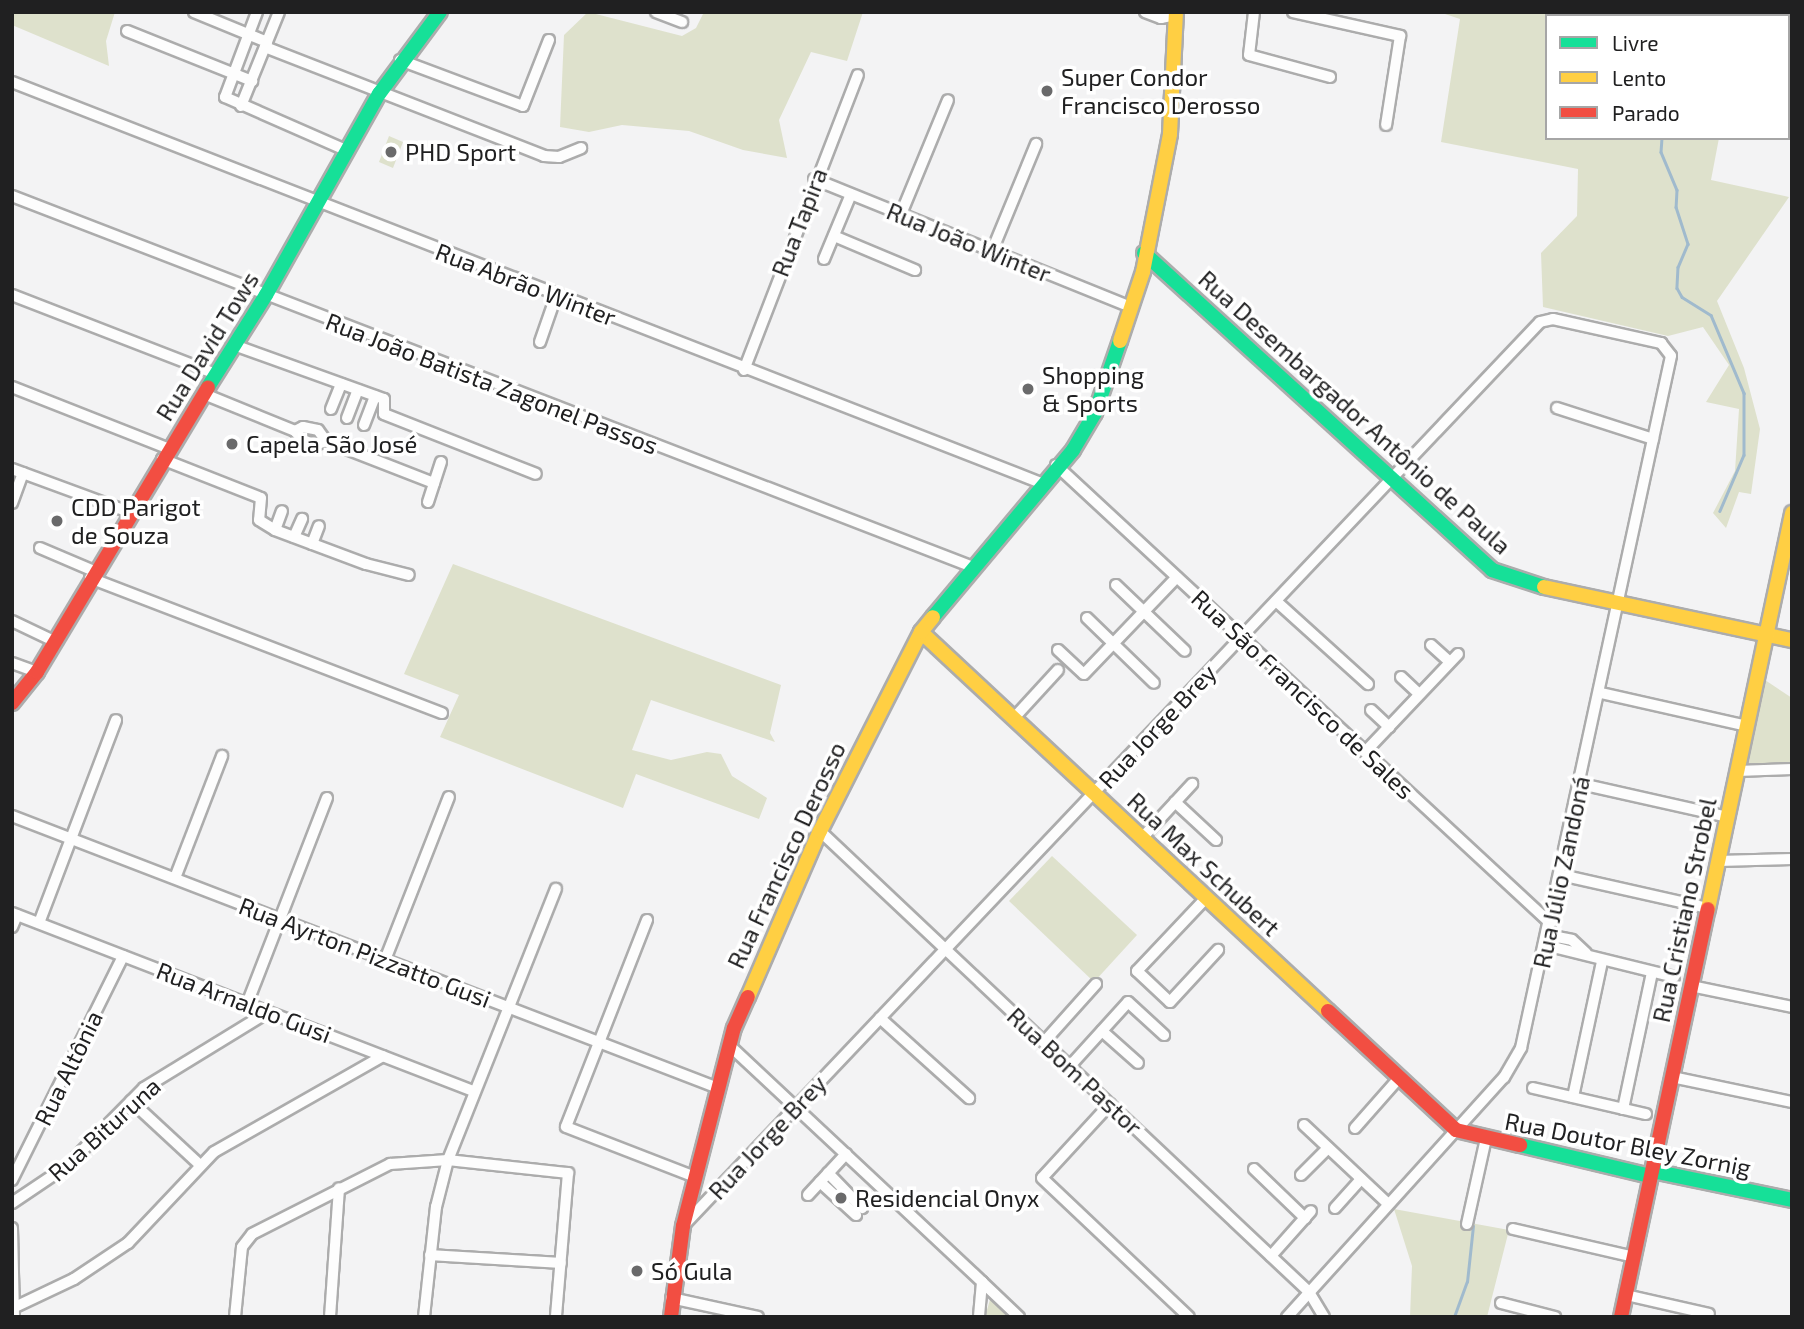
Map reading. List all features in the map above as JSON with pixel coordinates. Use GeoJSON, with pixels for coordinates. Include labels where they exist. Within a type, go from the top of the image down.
{"type":"FeatureCollection","features":[{"type":"Feature","properties":{"kind":"main road","name":"Rua David Tows"},"geometry":{"type":"LineString","coordinates":[[12,704],[37,672],[129,512],[266,295],[379,94],[400,61],[440,12]]}},
{"type":"Feature","properties":{"kind":"main road","name":"Rua Francisco Derosso"},"geometry":{"type":"LineString","coordinates":[[1056,465],[1088,410],[1144,253],[1170,134],[1176,14]]}},
{"type":"Feature","properties":{"kind":"main road","name":"Rua Francisco Derosso"},"geometry":{"type":"LineString","coordinates":[[671,1317],[671,1298],[683,1226],[729,1045],[744,998],[820,831],[921,632],[1041,483],[1078,443],[1095,414],[1143,272],[1144,253]]}},
{"type":"Feature","properties":{"kind":"main road","name":"Rua Desembargador Antônio de Paula"},"geometry":{"type":"LineString","coordinates":[[1144,253],[1483,564],[1503,576],[1792,640]]}},
{"type":"Feature","properties":{"kind":"main road","name":"Rua Cristiano Strobel"},"geometry":{"type":"LineString","coordinates":[[1621,1317],[1792,513]]}},
{"type":"Feature","properties":{"kind":"main road","name":"Rua Max Schubert"},"geometry":{"type":"LineString","coordinates":[[921,632],[1456,1130]]}},
{"type":"Feature","properties":{"kind":"main road","name":"Rua Doutor Bley Zornig"},"geometry":{"type":"LineString","coordinates":[[1456,1130],[1652,1174],[1792,1200]]}},
{"type":"Feature","properties":{"kind":"street"},"geometry":{"type":"LineString","coordinates":[[194,12],[379,94],[544,156],[559,157],[581,148]]}},
{"type":"Feature","properties":{"kind":"street"},"geometry":{"type":"LineString","coordinates":[[257,12],[225,97],[348,151]]}},
{"type":"Feature","properties":{"kind":"street"},"geometry":{"type":"LineString","coordinates":[[242,106],[279,12]]}},
{"type":"Feature","properties":{"kind":"street"},"geometry":{"type":"LineString","coordinates":[[656,12],[682,22]]}},
{"type":"Feature","properties":{"kind":"street"},"geometry":{"type":"LineString","coordinates":[[1145,12],[1160,18],[1176,14]]}},
{"type":"Feature","properties":{"kind":"street"},"geometry":{"type":"LineString","coordinates":[[1254,12],[1249,55],[1330,77]]}},
{"type":"Feature","properties":{"kind":"street"},"geometry":{"type":"LineString","coordinates":[[1293,12],[1400,36],[1386,125]]}},
{"type":"Feature","properties":{"kind":"street"},"geometry":{"type":"LineString","coordinates":[[127,31],[252,81]]}},
{"type":"Feature","properties":{"kind":"street"},"geometry":{"type":"LineString","coordinates":[[400,61],[523,106],[550,40]]}},
{"type":"Feature","properties":{"kind":"street","name":"Rua Tapira"},"geometry":{"type":"LineString","coordinates":[[744,370],[814,179],[858,75]]}},
{"type":"Feature","properties":{"kind":"street","name":"Rua Abrão Winter"},"geometry":{"type":"LineString","coordinates":[[12,82],[744,370],[1041,483]]}},
{"type":"Feature","properties":{"kind":"street"},"geometry":{"type":"LineString","coordinates":[[901,214],[948,100]]}},
{"type":"Feature","properties":{"kind":"street"},"geometry":{"type":"LineString","coordinates":[[992,251],[1036,144]]}},
{"type":"Feature","properties":{"kind":"street","name":"Rua João Winter"},"geometry":{"type":"LineString","coordinates":[[814,179],[1124,304]]}},
{"type":"Feature","properties":{"kind":"street"},"geometry":{"type":"LineString","coordinates":[[824,259],[851,194]]}},
{"type":"Feature","properties":{"kind":"street","name":"Rua João Batista Zagonel Passos"},"geometry":{"type":"LineString","coordinates":[[12,196],[973,567]]}},
{"type":"Feature","properties":{"kind":"street"},"geometry":{"type":"LineString","coordinates":[[834,236],[915,270]]}},
{"type":"Feature","properties":{"kind":"street"},"geometry":{"type":"LineString","coordinates":[[12,295],[216,374]]}},
{"type":"Feature","properties":{"kind":"street"},"geometry":{"type":"LineString","coordinates":[[540,342],[556,296]]}},
{"type":"Feature","properties":{"kind":"street","name":"Rua Jorge Brey"},"geometry":{"type":"LineString","coordinates":[[683,1226],[1544,320],[1668,347]]}},
{"type":"Feature","properties":{"kind":"street"},"geometry":{"type":"LineString","coordinates":[[234,345],[386,400],[384,414],[536,474]]}},
{"type":"Feature","properties":{"kind":"street","name":"Rua Júlio Zandoná"},"geometry":{"type":"LineString","coordinates":[[1287,1317],[1456,1130],[1518,1055],[1621,604],[1619,589],[1671,356],[1668,347]]}},
{"type":"Feature","properties":{"kind":"street"},"geometry":{"type":"LineString","coordinates":[[331,409],[341,384]]}},
{"type":"Feature","properties":{"kind":"street"},"geometry":{"type":"LineString","coordinates":[[12,387],[261,498],[258,520],[275,530],[408,575]]}},
{"type":"Feature","properties":{"kind":"street"},"geometry":{"type":"LineString","coordinates":[[347,418],[358,390]]}},
{"type":"Feature","properties":{"kind":"street"},"geometry":{"type":"LineString","coordinates":[[204,394],[295,431],[318,430],[326,441],[434,483]]}},
{"type":"Feature","properties":{"kind":"street"},"geometry":{"type":"LineString","coordinates":[[363,425],[375,396]]}},
{"type":"Feature","properties":{"kind":"street"},"geometry":{"type":"LineString","coordinates":[[1557,408],[1653,439]]}},
{"type":"Feature","properties":{"kind":"street"},"geometry":{"type":"LineString","coordinates":[[428,502],[441,463]]}},
{"type":"Feature","properties":{"kind":"street","name":"Rua São Francisco de Sales"},"geometry":{"type":"LineString","coordinates":[[1056,465],[1550,923]]}},
{"type":"Feature","properties":{"kind":"street"},"geometry":{"type":"LineString","coordinates":[[12,469],[129,512]]}},
{"type":"Feature","properties":{"kind":"street"},"geometry":{"type":"LineString","coordinates":[[12,503],[23,473]]}},
{"type":"Feature","properties":{"kind":"street"},"geometry":{"type":"LineString","coordinates":[[275,530],[282,511]]}},
{"type":"Feature","properties":{"kind":"street"},"geometry":{"type":"LineString","coordinates":[[294,537],[302,519]]}},
{"type":"Feature","properties":{"kind":"street"},"geometry":{"type":"LineString","coordinates":[[312,544],[318,526]]}},
{"type":"Feature","properties":{"kind":"street"},"geometry":{"type":"LineString","coordinates":[[40,548],[92,575],[442,713]]}},
{"type":"Feature","properties":{"kind":"street"},"geometry":{"type":"LineString","coordinates":[[1058,650],[1084,674],[1177,577]]}},
{"type":"Feature","properties":{"kind":"street"},"geometry":{"type":"LineString","coordinates":[[1116,585],[1185,651]]}},
{"type":"Feature","properties":{"kind":"street"},"geometry":{"type":"LineString","coordinates":[[1276,601],[1367,684]]}},
{"type":"Feature","properties":{"kind":"street"},"geometry":{"type":"LineString","coordinates":[[1087,618],[1154,683]]}},
{"type":"Feature","properties":{"kind":"street"},"geometry":{"type":"LineString","coordinates":[[12,621],[54,641]]}},
{"type":"Feature","properties":{"kind":"street"},"geometry":{"type":"LineString","coordinates":[[1431,645],[1450,662]]}},
{"type":"Feature","properties":{"kind":"street"},"geometry":{"type":"LineString","coordinates":[[1365,752],[1458,654]]}},
{"type":"Feature","properties":{"kind":"street"},"geometry":{"type":"LineString","coordinates":[[12,663],[37,672]]}},
{"type":"Feature","properties":{"kind":"street"},"geometry":{"type":"LineString","coordinates":[[1014,718],[1058,670]]}},
{"type":"Feature","properties":{"kind":"street"},"geometry":{"type":"LineString","coordinates":[[1401,677],[1419,694]]}},
{"type":"Feature","properties":{"kind":"street"},"geometry":{"type":"LineString","coordinates":[[1601,693],[1747,726]]}},
{"type":"Feature","properties":{"kind":"street"},"geometry":{"type":"LineString","coordinates":[[1371,710],[1389,727]]}},
{"type":"Feature","properties":{"kind":"street"},"geometry":{"type":"LineString","coordinates":[[39,923],[116,720]]}},
{"type":"Feature","properties":{"kind":"street"},"geometry":{"type":"LineString","coordinates":[[175,878],[222,756]]}},
{"type":"Feature","properties":{"kind":"street"},"geometry":{"type":"LineString","coordinates":[[1737,771],[1792,769]]}},
{"type":"Feature","properties":{"kind":"street"},"geometry":{"type":"LineString","coordinates":[[1142,838],[1192,784]]}},
{"type":"Feature","properties":{"kind":"street"},"geometry":{"type":"LineString","coordinates":[[1581,784],[1727,817]]}},
{"type":"Feature","properties":{"kind":"street"},"geometry":{"type":"LineString","coordinates":[[385,960],[449,797]]}},
{"type":"Feature","properties":{"kind":"street"},"geometry":{"type":"LineString","coordinates":[[247,1004],[283,920],[327,798]]}},
{"type":"Feature","properties":{"kind":"street"},"geometry":{"type":"LineString","coordinates":[[1175,802],[1216,840]]}},
{"type":"Feature","properties":{"kind":"street","name":"Rua Ayrton Pizzatto Gusi"},"geometry":{"type":"LineString","coordinates":[[12,816],[718,1088]]}},
{"type":"Feature","properties":{"kind":"street","name":"Rua Bom Pastor"},"geometry":{"type":"LineString","coordinates":[[820,831],[1309,1292],[1324,1317]]}},
{"type":"Feature","properties":{"kind":"street"},"geometry":{"type":"LineString","coordinates":[[1718,861],[1792,859]]}},
{"type":"Feature","properties":{"kind":"street"},"geometry":{"type":"LineString","coordinates":[[1561,875],[1708,908]]}},
{"type":"Feature","properties":{"kind":"street"},"geometry":{"type":"LineString","coordinates":[[424,1317],[430,1255],[448,1160],[556,889]]}},
{"type":"Feature","properties":{"kind":"street"},"geometry":{"type":"LineString","coordinates":[[1207,898],[1137,971],[1170,1002],[1218,950]]}},
{"type":"Feature","properties":{"kind":"street"},"geometry":{"type":"LineString","coordinates":[[12,927],[15,914]]}},
{"type":"Feature","properties":{"kind":"street","name":"Rua Arnaldo Gusi"},"geometry":{"type":"LineString","coordinates":[[15,914],[475,1092]]}},
{"type":"Feature","properties":{"kind":"street"},"geometry":{"type":"LineString","coordinates":[[647,919],[566,1127],[695,1177]]}},
{"type":"Feature","properties":{"kind":"street"},"geometry":{"type":"LineString","coordinates":[[1546,940],[1572,940],[1586,953],[1602,962],[1674,977]]}},
{"type":"Feature","properties":{"kind":"street","name":"Rua Altônia"},"geometry":{"type":"LineString","coordinates":[[12,1180],[123,956]]}},
{"type":"Feature","properties":{"kind":"street"},"geometry":{"type":"LineString","coordinates":[[1573,1097],[1602,962]]}},
{"type":"Feature","properties":{"kind":"street"},"geometry":{"type":"LineString","coordinates":[[1623,1109],[1652,972]]}},
{"type":"Feature","properties":{"kind":"street"},"geometry":{"type":"LineString","coordinates":[[1044,1042],[1096,984]]}},
{"type":"Feature","properties":{"kind":"street"},"geometry":{"type":"LineString","coordinates":[[1691,986],[1792,1007]]}},
{"type":"Feature","properties":{"kind":"street"},"geometry":{"type":"LineString","coordinates":[[1070,1066],[1128,1002],[1164,1035]]}},
{"type":"Feature","properties":{"kind":"street","name":"Rua Bituruna"},"geometry":{"type":"LineString","coordinates":[[12,1203],[67,1166],[131,1101],[173,1068],[213,1049],[268,1012]]}},
{"type":"Feature","properties":{"kind":"street"},"geometry":{"type":"LineString","coordinates":[[880,1018],[969,1098]]}},
{"type":"Feature","properties":{"kind":"street"},"geometry":{"type":"LineString","coordinates":[[1102,1031],[1138,1063]]}},
{"type":"Feature","properties":{"kind":"street"},"geometry":{"type":"LineString","coordinates":[[729,1045],[1019,1317]]}},
{"type":"Feature","properties":{"kind":"street"},"geometry":{"type":"LineString","coordinates":[[12,1228],[14,1312],[74,1279],[128,1243],[199,1164],[383,1056]]}},
{"type":"Feature","properties":{"kind":"street"},"geometry":{"type":"LineString","coordinates":[[1354,1128],[1400,1077]]}},
{"type":"Feature","properties":{"kind":"street"},"geometry":{"type":"LineString","coordinates":[[1672,1077],[1792,1102]]}},
{"type":"Feature","properties":{"kind":"street"},"geometry":{"type":"LineString","coordinates":[[1533,1088],[1646,1114]]}},
{"type":"Feature","properties":{"kind":"street"},"geometry":{"type":"LineString","coordinates":[[131,1101],[199,1164]]}},
{"type":"Feature","properties":{"kind":"street"},"geometry":{"type":"LineString","coordinates":[[1110,1104],[1042,1178],[1189,1317]]}},
{"type":"Feature","properties":{"kind":"street"},"geometry":{"type":"LineString","coordinates":[[1304,1125],[1388,1204]]}},
{"type":"Feature","properties":{"kind":"street"},"geometry":{"type":"LineString","coordinates":[[1467,1223],[1486,1138]]}},
{"type":"Feature","properties":{"kind":"street"},"geometry":{"type":"LineString","coordinates":[[1301,1175],[1328,1148]]}},
{"type":"Feature","properties":{"kind":"street"},"geometry":{"type":"LineString","coordinates":[[808,1195],[846,1154]]}},
{"type":"Feature","properties":{"kind":"street"},"geometry":{"type":"LineString","coordinates":[[235,1317],[245,1241],[339,1188],[398,1161],[448,1160],[568,1173],[556,1317]]}},
{"type":"Feature","properties":{"kind":"street"},"geometry":{"type":"LineString","coordinates":[[1254,1169],[1308,1215],[1271,1256]]}},
{"type":"Feature","properties":{"kind":"street"},"geometry":{"type":"LineString","coordinates":[[824,1178],[859,1211]]}},
{"type":"Feature","properties":{"kind":"street"},"geometry":{"type":"LineString","coordinates":[[1335,1208],[1362,1179]]}},
{"type":"Feature","properties":{"kind":"street"},"geometry":{"type":"LineString","coordinates":[[330,1317],[339,1188]]}},
{"type":"Feature","properties":{"kind":"street"},"geometry":{"type":"LineString","coordinates":[[1513,1229],[1634,1257]]}},
{"type":"Feature","properties":{"kind":"street"},"geometry":{"type":"LineString","coordinates":[[430,1255],[561,1263]]}},
{"type":"Feature","properties":{"kind":"street"},"geometry":{"type":"LineString","coordinates":[[979,1317],[982,1282]]}},
{"type":"Feature","properties":{"kind":"street"},"geometry":{"type":"LineString","coordinates":[[1626,1295],[1709,1314]]}},
{"type":"Feature","properties":{"kind":"street"},"geometry":{"type":"LineString","coordinates":[[671,1298],[758,1317]]}},
{"type":"Feature","properties":{"kind":"street"},"geometry":{"type":"LineString","coordinates":[[1501,1303],[1555,1317]]}},
{"type":"Feature","properties":{"kind":"green space"},"geometry":{"type":"Polygon","coordinates":[[[12,12],[115,12],[106,41],[109,66],[12,25],[12,12]]]}},
{"type":"Feature","properties":{"kind":"green space"},"geometry":{"type":"Polygon","coordinates":[[[588,12],[682,36],[696,28],[704,12],[863,12],[847,61],[811,52],[779,120],[787,158],[743,150],[689,131],[622,125],[589,132],[560,127],[564,35],[588,12]]]}},
{"type":"Feature","properties":{"kind":"green space"},"geometry":{"type":"Polygon","coordinates":[[[1439,12],[1792,12],[1792,75],[1790,14],[1545,14],[1545,140],[1719,140],[1711,180],[1789,197],[1717,301],[1744,368],[1760,429],[1751,494],[1739,492],[1726,528],[1713,513],[1735,471],[1739,409],[1706,402],[1729,365],[1703,327],[1668,336],[1543,307],[1541,253],[1577,216],[1578,169],[1441,142],[1460,19],[1439,12]]]}},
{"type":"Feature","properties":{"kind":"green space","name":"PHD Sport"},"geometry":{"type":"Polygon","coordinates":[[[389,136],[403,142],[393,168],[379,162],[389,136]]]}},
{"type":"Feature","properties":{"kind":"green space"},"geometry":{"type":"Polygon","coordinates":[[[453,564],[781,685],[770,733],[775,742],[651,700],[632,750],[671,760],[707,752],[721,754],[732,776],[767,798],[759,819],[636,774],[623,808],[440,737],[459,695],[404,674],[453,564]]]}},
{"type":"Feature","properties":{"kind":"green space"},"geometry":{"type":"Polygon","coordinates":[[[1765,680],[1792,698],[1792,766],[1746,768],[1765,680]]]}},
{"type":"Feature","properties":{"kind":"green space"},"geometry":{"type":"Polygon","coordinates":[[[1052,856],[1137,935],[1094,982],[1009,901],[1052,856]]]}},
{"type":"Feature","properties":{"kind":"green space"},"geometry":{"type":"Polygon","coordinates":[[[1394,1209],[1509,1230],[1487,1317],[1410,1317],[1412,1266],[1394,1209]]]}},
{"type":"Feature","properties":{"kind":"green space"},"geometry":{"type":"Polygon","coordinates":[[[991,1296],[1011,1317],[985,1317],[991,1296]]]}},
{"type":"Feature","properties":{"kind":"waterway"},"geometry":{"type":"LineString","coordinates":[[1662,140],[1661,152],[1677,190],[1676,207],[1688,244],[1678,267],[1677,288],[1682,297],[1711,315],[1744,393],[1744,455],[1720,511]]}},
{"type":"Feature","properties":{"kind":"waterway"},"geometry":{"type":"LineString","coordinates":[[1454,1317],[1467,1282],[1473,1226]]}},
{"type":"Feature","properties":{"kind":"traffic: fast"},"geometry":{"type":"LineString","coordinates":[[208,387],[266,295],[379,94],[440,12]]}},
{"type":"Feature","properties":{"kind":"traffic: fast"},"geometry":{"type":"LineString","coordinates":[[1144,253],[1492,570],[1544,587]]}},
{"type":"Feature","properties":{"kind":"traffic: fast"},"geometry":{"type":"LineString","coordinates":[[933,617],[1073,450],[1095,413],[1120,341]]}},
{"type":"Feature","properties":{"kind":"traffic: fast"},"geometry":{"type":"LineString","coordinates":[[1520,1145],[1646,1175],[1658,1172],[1792,1200]]}},
{"type":"Feature","properties":{"kind":"traffic: slow"},"geometry":{"type":"LineString","coordinates":[[1120,341],[1143,272],[1170,134],[1176,12]]}},
{"type":"Feature","properties":{"kind":"traffic: slow"},"geometry":{"type":"LineString","coordinates":[[1708,909],[1792,513]]}},
{"type":"Feature","properties":{"kind":"traffic: slow"},"geometry":{"type":"LineString","coordinates":[[1544,587],[1792,640]]}},
{"type":"Feature","properties":{"kind":"traffic: slow"},"geometry":{"type":"LineString","coordinates":[[748,997],[820,831],[921,632],[933,617]]}},
{"type":"Feature","properties":{"kind":"traffic: slow"},"geometry":{"type":"LineString","coordinates":[[921,632],[1328,1011]]}},
{"type":"Feature","properties":{"kind":"traffic: jam"},"geometry":{"type":"LineString","coordinates":[[12,703],[37,672],[208,387]]}},
{"type":"Feature","properties":{"kind":"traffic: jam"},"geometry":{"type":"LineString","coordinates":[[1621,1317],[1708,909]]}},
{"type":"Feature","properties":{"kind":"traffic: jam"},"geometry":{"type":"LineString","coordinates":[[671,1317],[683,1226],[734,1028],[748,997]]}},
{"type":"Feature","properties":{"kind":"traffic: jam"},"geometry":{"type":"LineString","coordinates":[[1328,1011],[1456,1130],[1520,1145]]}},
{"type":"Feature","properties":{"kind":"place","name":"Super Condor Francisco Derosso"},"geometry":{"type":"Point","coordinates":[1047,91]}},
{"type":"Feature","properties":{"kind":"place","name":"PHD Sport"},"geometry":{"type":"Point","coordinates":[391,152]}},
{"type":"Feature","properties":{"kind":"place","name":"Shopping & Sports"},"geometry":{"type":"Point","coordinates":[1028,389]}},
{"type":"Feature","properties":{"kind":"place","name":"Capela São José"},"geometry":{"type":"Point","coordinates":[232,444]}},
{"type":"Feature","properties":{"kind":"place","name":"CDD Parigot de Souza"},"geometry":{"type":"Point","coordinates":[57,521]}},
{"type":"Feature","properties":{"kind":"place","name":"Residencial Onyx"},"geometry":{"type":"Point","coordinates":[841,1198]}},
{"type":"Feature","properties":{"kind":"place","name":"Só Gula"},"geometry":{"type":"Point","coordinates":[637,1271]}}]}
